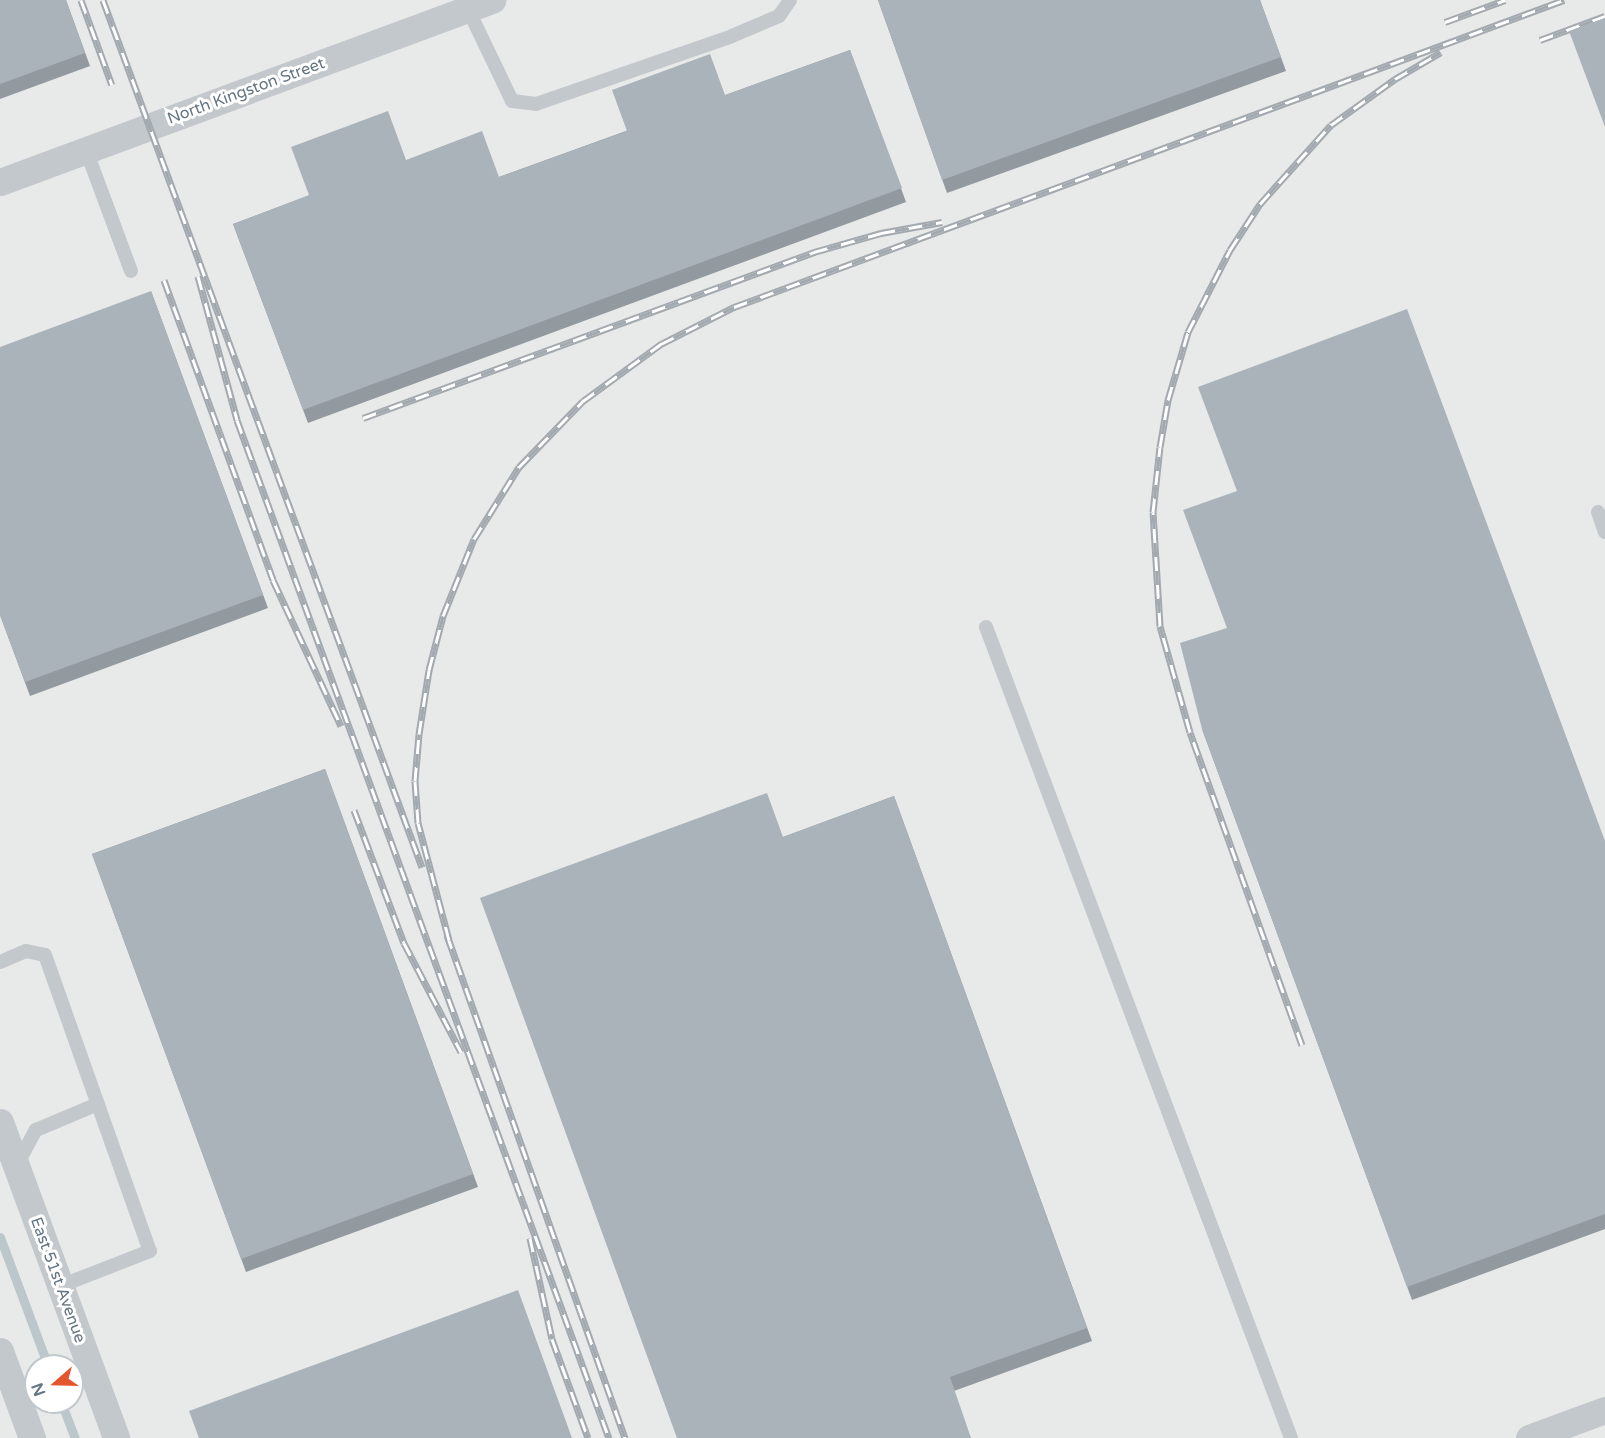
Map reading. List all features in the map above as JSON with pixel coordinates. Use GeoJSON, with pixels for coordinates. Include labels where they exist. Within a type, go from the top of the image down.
{"type":"FeatureCollection","features":[{"type":"Feature","properties":{"kind":"street","name":"North Kingston Street"},"geometry":{"type":"LineString","coordinates":[[0,182],[480,4]]}},
{"type":"Feature","properties":{"kind":"street","name":"East 51st Avenue"},"geometry":{"type":"LineString","coordinates":[[0,1122],[8,1170],[60,1286],[116,1438]]}},
{"type":"Feature","properties":{"kind":"street"},"geometry":{"type":"LineString","coordinates":[[0,1351],[32,1438]]}},
{"type":"Feature","properties":{"kind":"street"},"geometry":{"type":"LineString","coordinates":[[1529,1438],[1605,1410]]}},
{"type":"Feature","properties":{"kind":"lane"},"geometry":{"type":"LineString","coordinates":[[480,4],[513,101],[536,104],[732,36],[779,16],[790,0]]}},
{"type":"Feature","properties":{"kind":"lane"},"geometry":{"type":"LineString","coordinates":[[86,150],[131,272]]}},
{"type":"Feature","properties":{"kind":"lane"},"geometry":{"type":"LineString","coordinates":[[1598,512],[1605,532]]}},
{"type":"Feature","properties":{"kind":"lane"},"geometry":{"type":"LineString","coordinates":[[986,627],[1291,1438]]}},
{"type":"Feature","properties":{"kind":"lane"},"geometry":{"type":"LineString","coordinates":[[0,962],[26,951],[45,955],[150,1251],[60,1286]]}},
{"type":"Feature","properties":{"kind":"lane"},"geometry":{"type":"LineString","coordinates":[[8,1170],[36,1130],[98,1104]]}},
{"type":"Feature","properties":{"kind":"shaded area"},"geometry":{"type":"Polygon","coordinates":[[[0,0],[1605,0],[1605,1438],[0,1438],[0,0]]]}},
{"type":"Feature","properties":{"kind":"building"},"geometry":{"type":"Polygon","coordinates":[[[0,0],[66,0],[85,53],[0,84],[0,0]]]}},
{"type":"Feature","properties":{"kind":"building"},"geometry":{"type":"Polygon","coordinates":[[[878,0],[1260,0],[1281,57],[942,180],[878,0]]]}},
{"type":"Feature","properties":{"kind":"building"},"geometry":{"type":"Polygon","coordinates":[[[1605,18],[1605,127],[1569,31],[1605,18]]]}},
{"type":"Feature","properties":{"kind":"building"},"geometry":{"type":"Polygon","coordinates":[[[850,50],[902,188],[303,410],[233,224],[309,195],[291,147],[388,111],[406,160],[482,131],[499,177],[627,131],[612,90],[710,54],[725,95],[850,50]]]}},
{"type":"Feature","properties":{"kind":"building"},"geometry":{"type":"Polygon","coordinates":[[[151,291],[263,595],[25,682],[0,615],[0,347],[151,291]]]}},
{"type":"Feature","properties":{"kind":"building"},"geometry":{"type":"Polygon","coordinates":[[[1407,309],[1605,841],[1605,1214],[1407,1287],[1202,729],[1180,643],[1227,628],[1183,510],[1237,491],[1198,387],[1407,309]]]}},
{"type":"Feature","properties":{"kind":"building"},"geometry":{"type":"Polygon","coordinates":[[[325,769],[473,1174],[241,1259],[92,854],[325,769]]]}},
{"type":"Feature","properties":{"kind":"building"},"geometry":{"type":"Polygon","coordinates":[[[767,793],[783,837],[894,796],[1087,1328],[950,1377],[971,1438],[677,1438],[480,898],[767,793]]]}},
{"type":"Feature","properties":{"kind":"building"},"geometry":{"type":"Polygon","coordinates":[[[518,1290],[572,1438],[199,1438],[189,1411],[518,1290]]]}},
{"type":"Feature","properties":{"kind":"waterway"},"geometry":{"type":"LineString","coordinates":[[0,1237],[44,1354]]}},
{"type":"Feature","properties":{"kind":"waterway"},"geometry":{"type":"LineString","coordinates":[[66,1414],[75,1438]]}},
{"type":"Feature","properties":{"kind":"railway"},"geometry":{"type":"LineString","coordinates":[[81,0],[112,85]]}},
{"type":"Feature","properties":{"kind":"railway"},"geometry":{"type":"LineString","coordinates":[[103,0],[422,867]]}},
{"type":"Feature","properties":{"kind":"railway"},"geometry":{"type":"LineString","coordinates":[[1445,22],[1505,0]]}},
{"type":"Feature","properties":{"kind":"railway"},"geometry":{"type":"LineString","coordinates":[[449,940],[418,823],[415,781],[419,734],[429,670],[443,616],[474,539],[519,467],[583,401],[661,344],[734,307],[1564,0]]}},
{"type":"Feature","properties":{"kind":"railway"},"geometry":{"type":"LineString","coordinates":[[1540,40],[1605,16]]}},
{"type":"Feature","properties":{"kind":"railway"},"geometry":{"type":"LineString","coordinates":[[1302,1045],[1190,732],[1160,626],[1153,512],[1160,447],[1168,400],[1188,332],[1230,250],[1260,204],[1331,125],[1395,79],[1441,52]]}},
{"type":"Feature","properties":{"kind":"railway"},"geometry":{"type":"LineString","coordinates":[[363,418],[814,252],[881,233],[942,222]]}},
{"type":"Feature","properties":{"kind":"railway"},"geometry":{"type":"LineString","coordinates":[[198,276],[237,420],[609,1438]]}},
{"type":"Feature","properties":{"kind":"railway"},"geometry":{"type":"LineString","coordinates":[[164,280],[273,580],[341,726]]}},
{"type":"Feature","properties":{"kind":"railway"},"geometry":{"type":"LineString","coordinates":[[354,810],[404,943],[461,1052]]}},
{"type":"Feature","properties":{"kind":"railway"},"geometry":{"type":"LineString","coordinates":[[447,935],[625,1438]]}},
{"type":"Feature","properties":{"kind":"railway"},"geometry":{"type":"LineString","coordinates":[[530,1238],[552,1339],[588,1438]]}}]}
